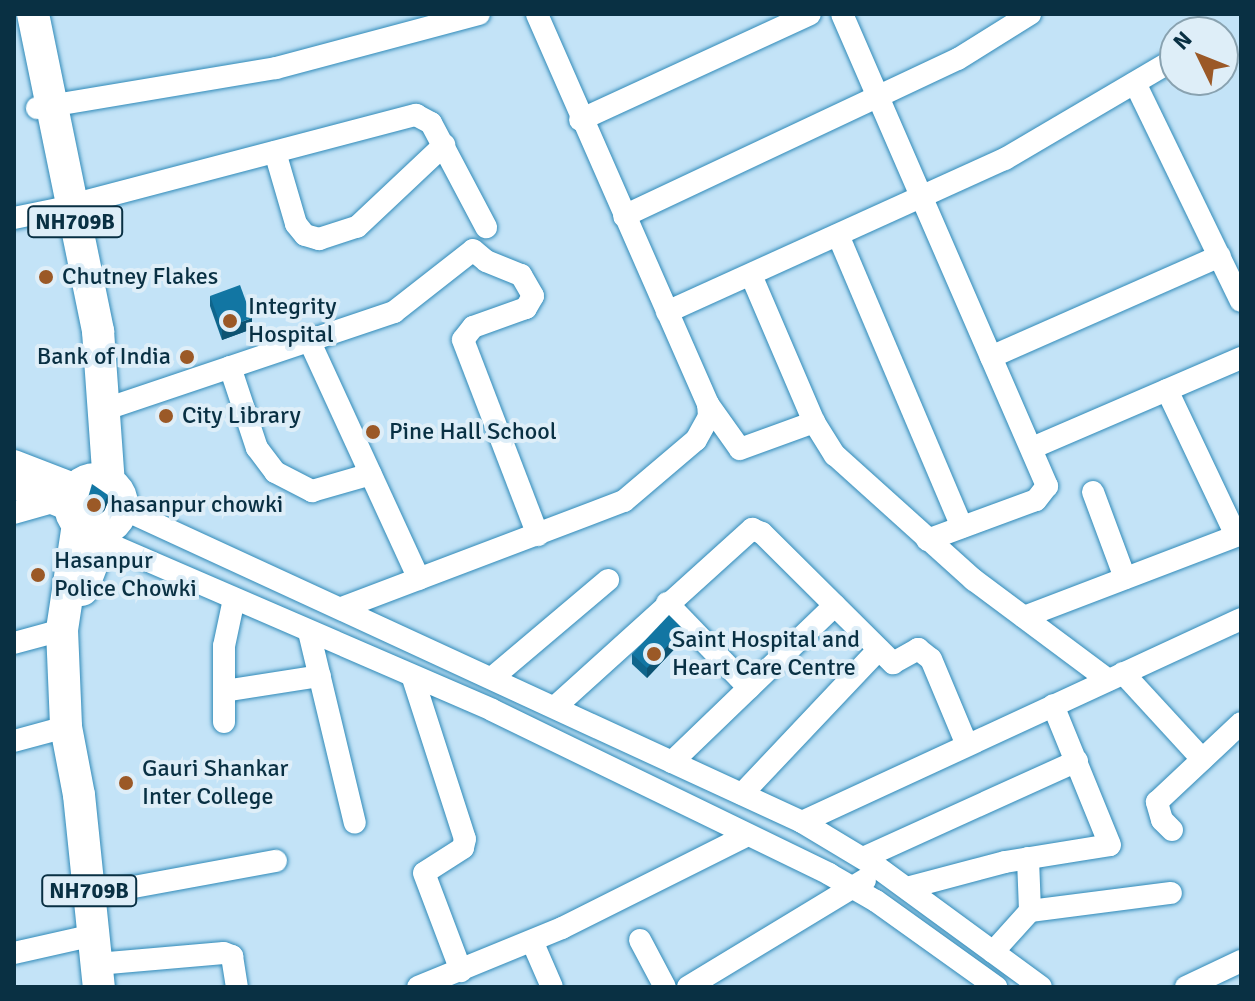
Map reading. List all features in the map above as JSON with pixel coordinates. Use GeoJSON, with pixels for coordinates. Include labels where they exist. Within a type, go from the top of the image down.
{"type":"FeatureCollection","features":[{"type":"Feature","properties":{"kind":"highway","name":"NH709B"},"geometry":{"type":"LineString","coordinates":[[18,14],[98,331],[106,409],[89,507],[62,630],[66,727],[79,795],[97,962]]}},
{"type":"Feature","properties":{"kind":"highway","name":"NH709B"},"geometry":{"type":"LineString","coordinates":[[33,14],[43,108]]}},
{"type":"Feature","properties":{"kind":"highway","name":"NH709B"},"geometry":{"type":"LineString","coordinates":[[65,207],[88,369],[89,507],[80,607],[84,741],[79,795]]}},
{"type":"Feature","properties":{"kind":"main road"},"geometry":{"type":"LineString","coordinates":[[14,464],[89,507]]}},
{"type":"Feature","properties":{"kind":"main road"},"geometry":{"type":"LineString","coordinates":[[14,485],[89,507]]}},
{"type":"Feature","properties":{"kind":"street"},"geometry":{"type":"LineString","coordinates":[[43,108],[276,68],[439,20],[479,14]]}},
{"type":"Feature","properties":{"kind":"street"},"geometry":{"type":"LineString","coordinates":[[537,14],[580,120],[708,404],[740,449],[814,422]]}},
{"type":"Feature","properties":{"kind":"street"},"geometry":{"type":"LineString","coordinates":[[580,120],[810,14]]}},
{"type":"Feature","properties":{"kind":"street"},"geometry":{"type":"LineString","coordinates":[[842,14],[1047,486],[1043,496],[927,540]]}},
{"type":"Feature","properties":{"kind":"street"},"geometry":{"type":"LineString","coordinates":[[624,216],[958,59],[1030,14]]}},
{"type":"Feature","properties":{"kind":"street"},"geometry":{"type":"LineString","coordinates":[[667,312],[1005,159],[1159,69]]}},
{"type":"Feature","properties":{"kind":"street"},"geometry":{"type":"LineString","coordinates":[[1135,83],[1241,301]]}},
{"type":"Feature","properties":{"kind":"street"},"geometry":{"type":"LineString","coordinates":[[14,218],[416,115],[431,123],[486,227]]}},
{"type":"Feature","properties":{"kind":"street"},"geometry":{"type":"LineString","coordinates":[[275,152],[296,224],[305,235],[319,239],[357,227],[444,145]]}},
{"type":"Feature","properties":{"kind":"street"},"geometry":{"type":"LineString","coordinates":[[838,235],[962,527]]}},
{"type":"Feature","properties":{"kind":"street"},"geometry":{"type":"LineString","coordinates":[[106,409],[394,312],[471,249],[521,275],[529,285],[531,304],[473,327],[463,340],[538,535]]}},
{"type":"Feature","properties":{"kind":"street"},"geometry":{"type":"LineString","coordinates":[[991,357],[1220,256]]}},
{"type":"Feature","properties":{"kind":"street"},"geometry":{"type":"LineString","coordinates":[[751,275],[814,422],[835,455],[927,540],[1024,617],[1116,677],[1202,759]]}},
{"type":"Feature","properties":{"kind":"street"},"geometry":{"type":"LineString","coordinates":[[309,340],[419,579]]}},
{"type":"Feature","properties":{"kind":"street"},"geometry":{"type":"LineString","coordinates":[[1032,448],[1241,358]]}},
{"type":"Feature","properties":{"kind":"street"},"geometry":{"type":"LineString","coordinates":[[230,367],[257,448],[275,472],[312,491],[371,474]]}},
{"type":"Feature","properties":{"kind":"street"},"geometry":{"type":"LineString","coordinates":[[1024,617],[1239,534],[1167,390]]}},
{"type":"Feature","properties":{"kind":"street"},"geometry":{"type":"LineString","coordinates":[[342,608],[602,512],[641,490],[696,440],[709,417],[708,404]]}},
{"type":"Feature","properties":{"kind":"street"},"geometry":{"type":"LineString","coordinates":[[1093,492],[1125,578]]}},
{"type":"Feature","properties":{"kind":"street"},"geometry":{"type":"LineString","coordinates":[[89,507],[234,599],[413,678],[547,717],[672,762],[695,791],[748,835],[907,888],[1041,987]]}},
{"type":"Feature","properties":{"kind":"street"},"geometry":{"type":"LineString","coordinates":[[14,513],[89,507],[342,608],[492,678],[547,717],[695,791],[742,794],[802,822],[996,987]]}},
{"type":"Feature","properties":{"kind":"street"},"geometry":{"type":"LineString","coordinates":[[547,717],[667,603],[752,529],[897,664],[918,649],[931,659],[967,745]]}},
{"type":"Feature","properties":{"kind":"street"},"geometry":{"type":"LineString","coordinates":[[492,678],[608,580]]}},
{"type":"Feature","properties":{"kind":"street"},"geometry":{"type":"LineString","coordinates":[[224,722],[224,646],[234,599]]}},
{"type":"Feature","properties":{"kind":"street"},"geometry":{"type":"LineString","coordinates":[[667,603],[749,688]]}},
{"type":"Feature","properties":{"kind":"street"},"geometry":{"type":"LineString","coordinates":[[672,762],[835,605]]}},
{"type":"Feature","properties":{"kind":"street"},"geometry":{"type":"LineString","coordinates":[[802,822],[1241,619]]}},
{"type":"Feature","properties":{"kind":"street"},"geometry":{"type":"LineString","coordinates":[[14,643],[62,630]]}},
{"type":"Feature","properties":{"kind":"street"},"geometry":{"type":"LineString","coordinates":[[309,632],[355,823]]}},
{"type":"Feature","properties":{"kind":"street"},"geometry":{"type":"LineString","coordinates":[[742,794],[879,649]]}},
{"type":"Feature","properties":{"kind":"street"},"geometry":{"type":"LineString","coordinates":[[224,691],[320,676]]}},
{"type":"Feature","properties":{"kind":"street"},"geometry":{"type":"LineString","coordinates":[[413,678],[465,839],[463,848],[424,873],[461,971]]}},
{"type":"Feature","properties":{"kind":"street"},"geometry":{"type":"LineString","coordinates":[[907,888],[1028,858],[1110,845],[1053,705]]}},
{"type":"Feature","properties":{"kind":"street"},"geometry":{"type":"LineString","coordinates":[[1172,830],[1162,820],[1157,802],[1241,723]]}},
{"type":"Feature","properties":{"kind":"street"},"geometry":{"type":"LineString","coordinates":[[14,741],[66,727]]}},
{"type":"Feature","properties":{"kind":"street"},"geometry":{"type":"LineString","coordinates":[[688,987],[866,874],[1077,761]]}},
{"type":"Feature","properties":{"kind":"street"},"geometry":{"type":"LineString","coordinates":[[418,987],[532,941],[748,835]]}},
{"type":"Feature","properties":{"kind":"street"},"geometry":{"type":"LineString","coordinates":[[1028,858],[1030,911]]}},
{"type":"Feature","properties":{"kind":"street"},"geometry":{"type":"LineString","coordinates":[[90,895],[276,861]]}},
{"type":"Feature","properties":{"kind":"street"},"geometry":{"type":"LineString","coordinates":[[993,952],[1030,911],[1171,893]]}},
{"type":"Feature","properties":{"kind":"street"},"geometry":{"type":"LineString","coordinates":[[640,940],[665,987]]}},
{"type":"Feature","properties":{"kind":"street"},"geometry":{"type":"LineString","coordinates":[[532,941],[552,987]]}},
{"type":"Feature","properties":{"kind":"street"},"geometry":{"type":"LineString","coordinates":[[14,953],[97,962],[224,953],[232,956],[237,987]]}},
{"type":"Feature","properties":{"kind":"street"},"geometry":{"type":"LineString","coordinates":[[1186,987],[1241,961]]}},
{"type":"Feature","properties":{"kind":"building"},"geometry":{"type":"Polygon","coordinates":[[[240,285],[252,318],[222,329],[210,296],[240,285]]]}},
{"type":"Feature","properties":{"kind":"building"},"geometry":{"type":"Polygon","coordinates":[[[92,484],[108,495],[104,504],[94,508],[87,501],[92,484]]]}},
{"type":"Feature","properties":{"kind":"building"},"geometry":{"type":"Polygon","coordinates":[[[669,615],[683,629],[647,668],[632,654],[669,615]]]}},
{"type":"Feature","properties":{"kind":"place","name":"Chutney Flakes"},"geometry":{"type":"Point","coordinates":[46,277]}},
{"type":"Feature","properties":{"kind":"place","name":"Integrity Hospital"},"geometry":{"type":"Point","coordinates":[230,321]}},
{"type":"Feature","properties":{"kind":"place","name":"Bank of India"},"geometry":{"type":"Point","coordinates":[187,357]}},
{"type":"Feature","properties":{"kind":"place","name":"City Library"},"geometry":{"type":"Point","coordinates":[166,416]}},
{"type":"Feature","properties":{"kind":"place","name":"Pine Hall School"},"geometry":{"type":"Point","coordinates":[373,432]}},
{"type":"Feature","properties":{"kind":"place","name":"hasanpur chowki"},"geometry":{"type":"Point","coordinates":[94,505]}},
{"type":"Feature","properties":{"kind":"place","name":"Hasanpur Police Chowki"},"geometry":{"type":"Point","coordinates":[38,575]}},
{"type":"Feature","properties":{"kind":"place","name":"Saint Hospital and Heart Care Centre"},"geometry":{"type":"Point","coordinates":[654,654]}},
{"type":"Feature","properties":{"kind":"place","name":"Gauri Shankar Inter College"},"geometry":{"type":"Point","coordinates":[126,783]}}]}
